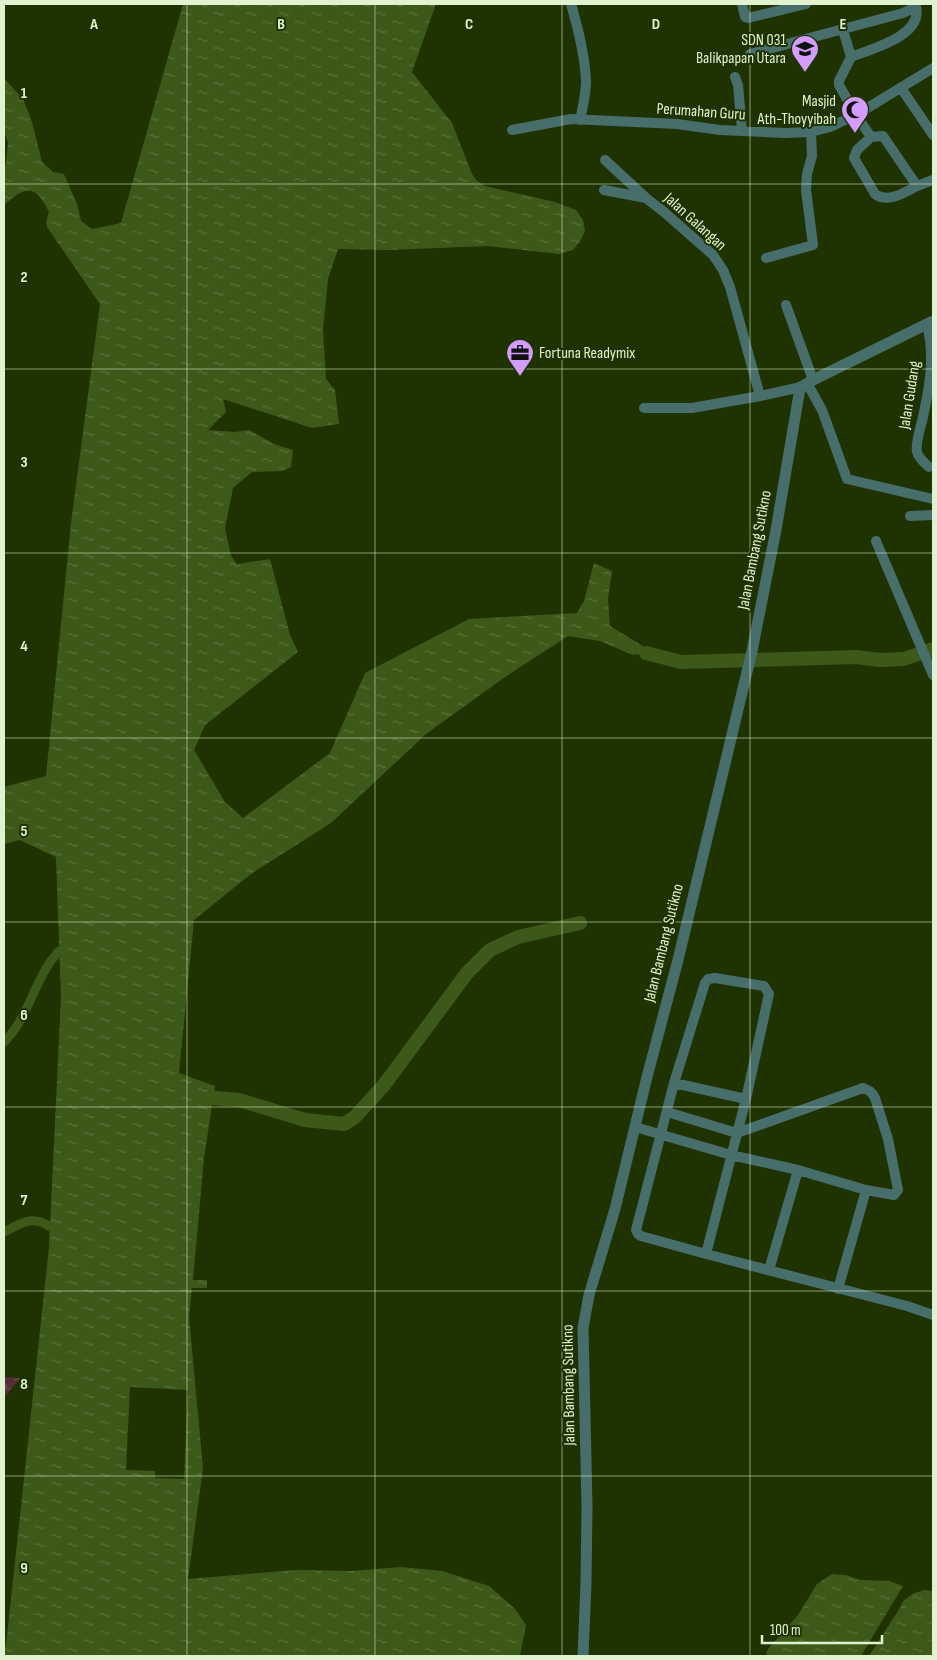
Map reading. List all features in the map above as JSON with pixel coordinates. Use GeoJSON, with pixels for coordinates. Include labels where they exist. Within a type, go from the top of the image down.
{"type":"FeatureCollection","features":[{"type":"Feature","properties":{"kind":"street"},"geometry":{"type":"LineString","coordinates":[[571,4],[581,46],[586,80],[580,120]]}},
{"type":"Feature","properties":{"kind":"street"},"geometry":{"type":"LineString","coordinates":[[742,4],[745,17],[748,18],[806,4]]}},
{"type":"Feature","properties":{"kind":"street"},"geometry":{"type":"LineString","coordinates":[[750,54],[903,13],[916,5],[918,12],[916,19],[899,38],[851,57]]}},
{"type":"Feature","properties":{"kind":"street"},"geometry":{"type":"LineString","coordinates":[[843,30],[851,57],[839,82],[856,116],[871,137]]}},
{"type":"Feature","properties":{"kind":"street","name":"Perumahan Guru"},"geometry":{"type":"LineString","coordinates":[[512,130],[560,120],[580,120],[677,124],[720,130],[785,133],[811,132],[830,127],[856,116],[933,68]]}},
{"type":"Feature","properties":{"kind":"street"},"geometry":{"type":"LineString","coordinates":[[735,77],[738,84],[742,130]]}},
{"type":"Feature","properties":{"kind":"street"},"geometry":{"type":"LineString","coordinates":[[901,88],[933,135]]}},
{"type":"Feature","properties":{"kind":"street"},"geometry":{"type":"LineString","coordinates":[[766,258],[813,245],[806,190],[807,174],[812,156],[811,132]]}},
{"type":"Feature","properties":{"kind":"street"},"geometry":{"type":"LineString","coordinates":[[917,186],[883,136],[871,137],[857,150],[854,158],[875,194],[880,197],[892,197],[933,180]]}},
{"type":"Feature","properties":{"kind":"street"},"geometry":{"type":"LineString","coordinates":[[605,160],[646,198]]}},
{"type":"Feature","properties":{"kind":"street","name":"Jalan Galangan"},"geometry":{"type":"LineString","coordinates":[[604,190],[646,198],[713,255],[723,270],[730,287],[760,396]]}},
{"type":"Feature","properties":{"kind":"street"},"geometry":{"type":"LineString","coordinates":[[786,305],[807,383],[822,410],[847,479],[933,499]]}},
{"type":"Feature","properties":{"kind":"street"},"geometry":{"type":"LineString","coordinates":[[644,408],[692,408],[760,396],[807,383],[930,322]]}},
{"type":"Feature","properties":{"kind":"street","name":"Jalan Gudang"},"geometry":{"type":"LineString","coordinates":[[929,467],[921,460],[917,450],[929,390],[932,363],[930,322]]}},
{"type":"Feature","properties":{"kind":"street","name":"Jalan Bambang Sutikno"},"geometry":{"type":"LineString","coordinates":[[584,1656],[587,1506],[583,1328],[589,1295],[615,1210],[651,1058],[678,960],[752,651],[769,567],[798,394],[807,383]]}},
{"type":"Feature","properties":{"kind":"street"},"geometry":{"type":"LineString","coordinates":[[910,516],[933,515]]}},
{"type":"Feature","properties":{"kind":"street"},"geometry":{"type":"LineString","coordinates":[[876,541],[933,675]]}},
{"type":"Feature","properties":{"kind":"street"},"geometry":{"type":"LineString","coordinates":[[706,1254],[769,1000],[769,994],[764,986],[715,978],[708,979],[704,983],[666,1112],[637,1233],[706,1254],[907,1306],[933,1315]]}},
{"type":"Feature","properties":{"kind":"street"},"geometry":{"type":"LineString","coordinates":[[674,1083],[746,1098]]}},
{"type":"Feature","properties":{"kind":"street"},"geometry":{"type":"LineString","coordinates":[[636,1127],[731,1155],[798,1170],[866,1190],[894,1195],[897,1192],[898,1188],[888,1139],[875,1098],[872,1092],[868,1090],[862,1088],[737,1133],[666,1112]]}},
{"type":"Feature","properties":{"kind":"street"},"geometry":{"type":"LineString","coordinates":[[769,1270],[798,1170]]}},
{"type":"Feature","properties":{"kind":"street"},"geometry":{"type":"LineString","coordinates":[[838,1289],[866,1190]]}},
{"type":"Feature","properties":{"kind":"green space"},"geometry":{"type":"Polygon","coordinates":[[[4,1377],[20,1378],[4,1398],[4,1377]]]}},
{"type":"Feature","properties":{"kind":"water"},"geometry":{"type":"Polygon","coordinates":[[[183,4],[436,4],[412,72],[452,123],[476,180],[485,186],[555,202],[576,210],[583,220],[585,230],[581,240],[573,250],[559,254],[487,246],[388,250],[338,249],[328,279],[323,330],[326,379],[335,390],[339,424],[312,428],[223,399],[226,412],[208,430],[235,432],[249,430],[274,444],[293,450],[291,467],[282,471],[252,472],[233,488],[225,528],[231,556],[237,564],[270,559],[290,635],[298,652],[205,725],[194,750],[225,802],[243,818],[330,753],[365,673],[469,619],[577,613],[584,601],[594,563],[612,571],[608,599],[610,626],[646,648],[646,653],[633,655],[600,641],[568,636],[505,677],[426,734],[331,823],[251,874],[194,920],[179,1073],[215,1086],[204,1158],[193,1280],[207,1280],[207,1288],[192,1288],[189,1317],[203,1468],[188,1579],[294,1570],[351,1571],[401,1567],[442,1571],[489,1586],[515,1609],[526,1625],[520,1656],[4,1656],[49,1247],[61,997],[56,857],[20,840],[4,844],[4,787],[46,776],[71,523],[100,304],[47,227],[46,222],[49,212],[39,196],[29,190],[24,191],[4,205],[4,170],[8,142],[4,132],[4,78],[23,99],[32,122],[42,162],[53,172],[64,174],[77,204],[81,221],[92,229],[121,223],[183,4]]]}},
{"type":"Feature","properties":{"kind":"water"},"geometry":{"type":"Polygon","coordinates":[[[832,1574],[845,1575],[861,1580],[889,1581],[903,1586],[861,1656],[768,1656],[766,1653],[768,1649],[798,1615],[817,1584],[832,1574]]]}},
{"type":"Feature","properties":{"kind":"water"},"geometry":{"type":"Polygon","coordinates":[[[925,1590],[933,1591],[933,1656],[869,1656],[904,1600],[914,1593],[925,1590]]]}},
{"type":"Feature","properties":{"kind":"pier"},"geometry":{"type":"Polygon","coordinates":[[[130,1387],[188,1390],[184,1479],[155,1478],[155,1471],[126,1470],[130,1387]]]}},
{"type":"Feature","properties":{"kind":"waterway"},"geometry":{"type":"LineString","coordinates":[[646,653],[681,662],[856,657],[880,660],[904,659],[933,649]]}},
{"type":"Feature","properties":{"kind":"waterway"},"geometry":{"type":"LineString","coordinates":[[213,1098],[239,1100],[305,1120],[344,1124],[355,1117],[384,1085],[467,973],[490,950],[518,937],[580,923]]}},
{"type":"Feature","properties":{"kind":"waterway"},"geometry":{"type":"LineString","coordinates":[[4,1042],[18,1025],[41,977],[59,951]]}},
{"type":"Feature","properties":{"kind":"waterway"},"geometry":{"type":"LineString","coordinates":[[4,1232],[21,1223],[32,1221],[38,1221],[50,1227]]}},
{"type":"Feature","properties":{"kind":"place","name":"SDN 031 Balikpapan Utara"},"geometry":{"type":"Point","coordinates":[805,73]}},
{"type":"Feature","properties":{"kind":"place","name":"Masjid Ath-Thoyyibah"},"geometry":{"type":"Point","coordinates":[855,134]}},
{"type":"Feature","properties":{"kind":"place","name":"Fortuna Readymix"},"geometry":{"type":"Point","coordinates":[520,377]}}]}
